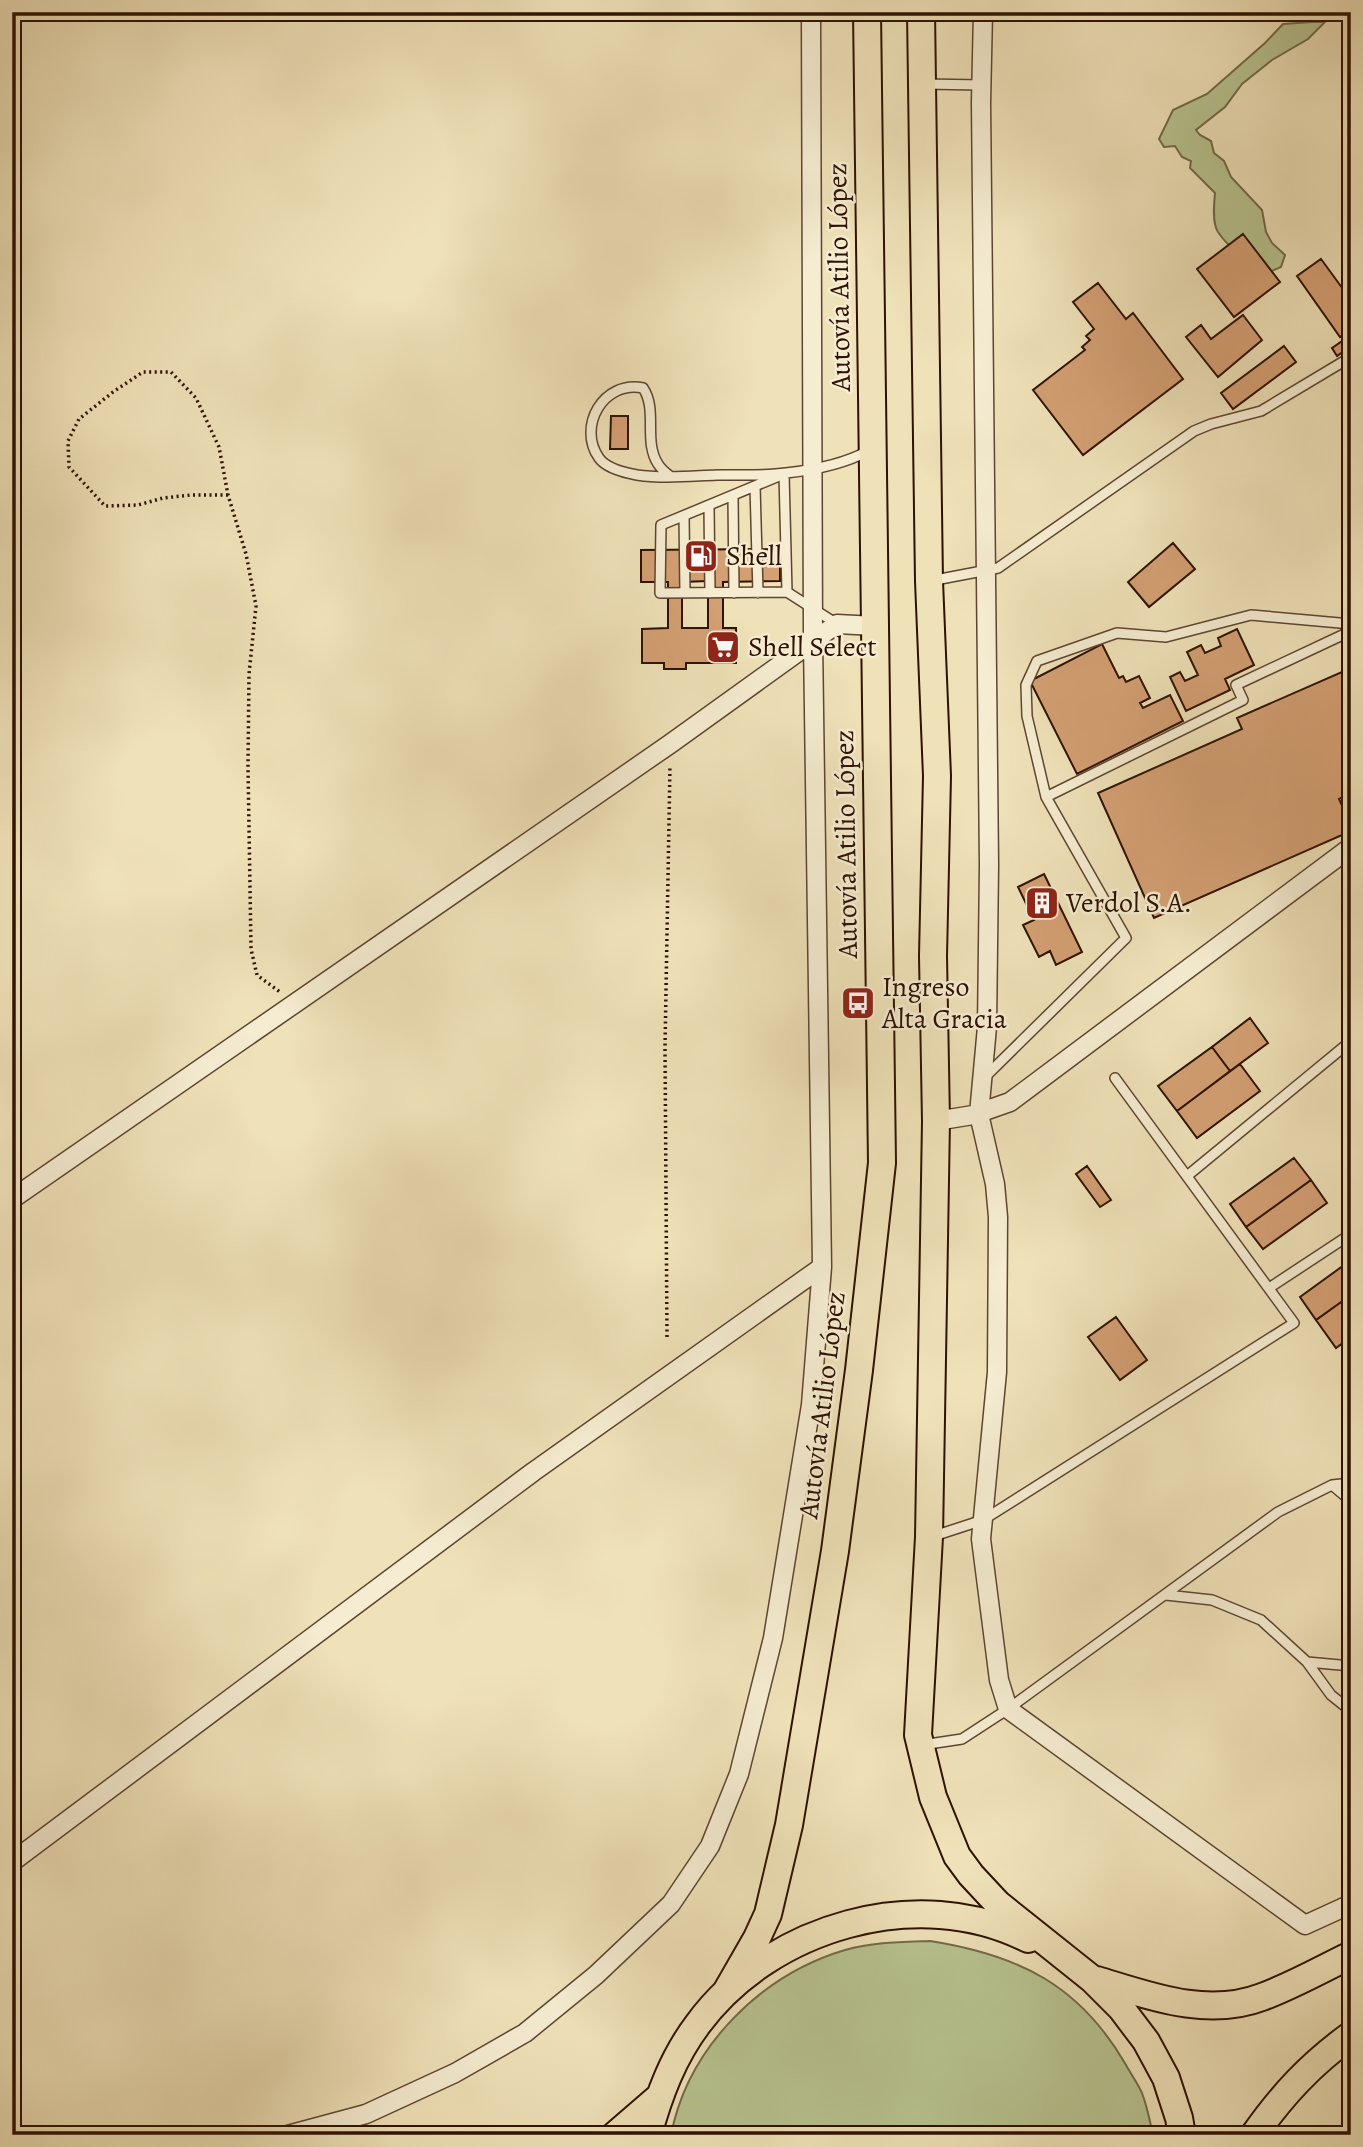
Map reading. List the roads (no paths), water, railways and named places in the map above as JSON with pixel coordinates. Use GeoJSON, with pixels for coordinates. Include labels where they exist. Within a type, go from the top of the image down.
{"type":"FeatureCollection","features":[{"type":"Feature","properties":{"kind":"main road","name":"Autovía Atilio López"},"geometry":{"type":"LineString","coordinates":[[726,1992],[768,1914],[789,1825],[835,1551],[882,1163],[867,12]]}},
{"type":"Feature","properties":{"kind":"main road","name":"Autovía Atilio López"},"geometry":{"type":"LineString","coordinates":[[921,12],[929,581],[937,776],[933,956],[936,1121],[929,1537],[918,1723],[920,1745],[933,1797],[957,1856],[998,1904],[1092,1979],[1121,2008],[1146,2041],[1166,2078],[1180,2118],[1182,2135]]}},
{"type":"Feature","properties":{"kind":"main road","name":"Autovía Atilio López"},"geometry":{"type":"LineString","coordinates":[[648,2135],[659,2097],[676,2059],[698,2023],[726,1992],[761,1963],[800,1940],[843,1924],[887,1916],[932,1915],[977,1921],[1020,1935],[1060,1955]]}},
{"type":"Feature","properties":{"kind":"main road"},"geometry":{"type":"LineString","coordinates":[[1092,1979],[1190,2005],[1220,2006],[1262,1997],[1351,1955]]}},
{"type":"Feature","properties":{"kind":"main road"},"geometry":{"type":"LineString","coordinates":[[1254,2135],[1277,2102],[1300,2077],[1351,2035]]}},
{"type":"Feature","properties":{"kind":"main road"},"geometry":{"type":"LineString","coordinates":[[615,2135],[659,2097]]}},
{"type":"Feature","properties":{"kind":"street"},"geometry":{"type":"LineString","coordinates":[[288,2135],[366,2113],[455,2073],[525,2032],[596,1975],[671,1905],[710,1846],[739,1774],[774,1638],[811,1405],[821,1267],[813,641],[811,12]]}},
{"type":"Feature","properties":{"kind":"street"},"geometry":{"type":"LineString","coordinates":[[983,12],[989,865],[987,1027],[979,1114],[995,1184],[998,1217],[997,1372],[981,1539],[997,1667],[1008,1709],[1305,1925],[1351,1904]]}},
{"type":"Feature","properties":{"kind":"street"},"geometry":{"type":"LineString","coordinates":[[12,1199],[670,744],[837,624],[875,626]]}},
{"type":"Feature","properties":{"kind":"street"},"geometry":{"type":"LineString","coordinates":[[936,1121],[979,1114],[1010,1102],[1351,847]]}},
{"type":"Feature","properties":{"kind":"street"},"geometry":{"type":"LineString","coordinates":[[12,1862],[533,1472],[821,1267]]}},
{"type":"Feature","properties":{"kind":"lane"},"geometry":{"type":"LineString","coordinates":[[922,84],[982,85]]}},
{"type":"Feature","properties":{"kind":"lane"},"geometry":{"type":"LineString","coordinates":[[929,581],[998,568],[1194,431],[1261,411],[1351,357]]}},
{"type":"Feature","properties":{"kind":"lane"},"geometry":{"type":"LineString","coordinates":[[670,477],[658,464],[653,450],[648,396],[643,387],[632,385],[620,388],[605,398],[596,408],[592,427],[593,443],[599,459],[614,469],[639,475],[670,477],[784,474],[855,458],[873,449]]}},
{"type":"Feature","properties":{"kind":"lane"},"geometry":{"type":"LineString","coordinates":[[784,474],[661,526],[660,593],[787,592],[837,624]]}},
{"type":"Feature","properties":{"kind":"lane"},"geometry":{"type":"LineString","coordinates":[[784,474],[787,592]]}},
{"type":"Feature","properties":{"kind":"lane"},"geometry":{"type":"LineString","coordinates":[[755,486],[758,593]]}},
{"type":"Feature","properties":{"kind":"lane"},"geometry":{"type":"LineString","coordinates":[[733,495],[734,593]]}},
{"type":"Feature","properties":{"kind":"lane"},"geometry":{"type":"LineString","coordinates":[[709,505],[710,593]]}},
{"type":"Feature","properties":{"kind":"lane"},"geometry":{"type":"LineString","coordinates":[[684,516],[685,593]]}},
{"type":"Feature","properties":{"kind":"lane"},"geometry":{"type":"LineString","coordinates":[[982,1081],[1126,938],[1046,797],[1027,716],[1026,685],[1037,661],[1117,633],[1166,637],[1251,615],[1351,624]]}},
{"type":"Feature","properties":{"kind":"lane"},"geometry":{"type":"LineString","coordinates":[[1046,797],[1243,700],[1236,685],[1351,631]]}},
{"type":"Feature","properties":{"kind":"lane"},"geometry":{"type":"LineString","coordinates":[[1187,1176],[1351,1041]]}},
{"type":"Feature","properties":{"kind":"lane"},"geometry":{"type":"LineString","coordinates":[[929,1537],[983,1520],[1294,1322],[1115,1078]]}},
{"type":"Feature","properties":{"kind":"lane"},"geometry":{"type":"LineString","coordinates":[[1269,1288],[1351,1234]]}},
{"type":"Feature","properties":{"kind":"lane"},"geometry":{"type":"LineString","coordinates":[[920,1745],[962,1739],[1008,1709],[1278,1512],[1332,1485],[1351,1483]]}},
{"type":"Feature","properties":{"kind":"lane"},"geometry":{"type":"LineString","coordinates":[[1332,1485],[1351,1501]]}},
{"type":"Feature","properties":{"kind":"lane"},"geometry":{"type":"LineString","coordinates":[[1166,1595],[1212,1600],[1261,1620],[1307,1661],[1331,1695],[1351,1711]]}},
{"type":"Feature","properties":{"kind":"lane"},"geometry":{"type":"LineString","coordinates":[[1307,1661],[1351,1665]]}},
{"type":"Feature","properties":{"kind":"place","name":"Shell"},"geometry":{"type":"Point","coordinates":[701,556]}},
{"type":"Feature","properties":{"kind":"place","name":"Shell Select"},"geometry":{"type":"Point","coordinates":[723,647]}},
{"type":"Feature","properties":{"kind":"place","name":"Verdol S.A."},"geometry":{"type":"Point","coordinates":[1042,903]}},
{"type":"Feature","properties":{"kind":"place","name":"Ingreso Alta Gracia"},"geometry":{"type":"Point","coordinates":[858,1003]}}]}
